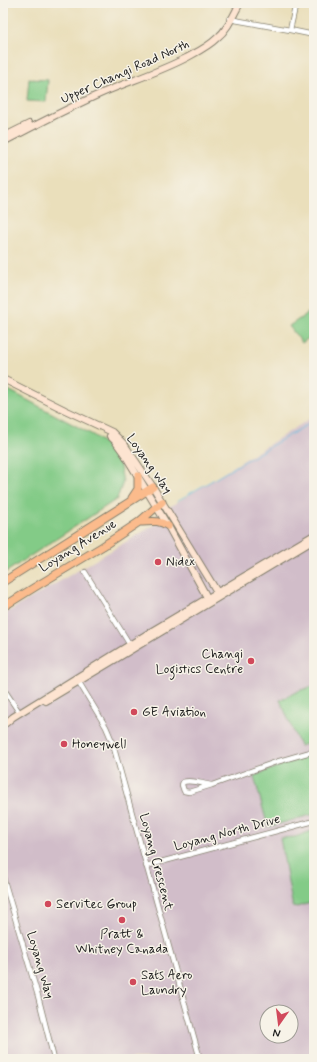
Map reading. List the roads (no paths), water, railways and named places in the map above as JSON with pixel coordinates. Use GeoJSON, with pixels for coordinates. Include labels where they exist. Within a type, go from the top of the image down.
{"type":"FeatureCollection","features":[{"type":"Feature","properties":{"kind":"main road"},"geometry":{"type":"LineString","coordinates":[[130,501],[138,489],[138,476]]}},
{"type":"Feature","properties":{"kind":"main road","name":"Loyang Avenue"},"geometry":{"type":"LineString","coordinates":[[3,582],[150,489]]}},
{"type":"Feature","properties":{"kind":"main road","name":"Loyang Avenue"},"geometry":{"type":"LineString","coordinates":[[3,607],[103,546],[139,522],[162,502]]}},
{"type":"Feature","properties":{"kind":"main road"},"geometry":{"type":"LineString","coordinates":[[139,522],[156,521],[162,522],[168,526]]}},
{"type":"Feature","properties":{"kind":"street"},"geometry":{"type":"LineString","coordinates":[[290,30],[296,3]]}},
{"type":"Feature","properties":{"kind":"street","name":"Upper Changi Road North"},"geometry":{"type":"LineString","coordinates":[[3,142],[67,109],[204,49],[221,35],[231,19],[237,4]]}},
{"type":"Feature","properties":{"kind":"street"},"geometry":{"type":"LineString","coordinates":[[231,19],[314,36]]}},
{"type":"Feature","properties":{"kind":"street","name":"Upper Changi Road North"},"geometry":{"type":"LineString","coordinates":[[3,137],[99,90],[174,61],[208,41],[231,19]]}},
{"type":"Feature","properties":{"kind":"street","name":"Loyang Way"},"geometry":{"type":"LineString","coordinates":[[3,379],[112,432],[124,444],[150,489],[156,507],[209,600]]}},
{"type":"Feature","properties":{"kind":"street","name":"Loyang Way"},"geometry":{"type":"LineString","coordinates":[[3,383],[109,435],[120,448],[138,476],[162,502],[219,595]]}},
{"type":"Feature","properties":{"kind":"street"},"geometry":{"type":"LineString","coordinates":[[219,595],[314,535]]}},
{"type":"Feature","properties":{"kind":"street"},"geometry":{"type":"LineString","coordinates":[[5,724],[13,717],[209,600],[314,540]]}},
{"type":"Feature","properties":{"kind":"street"},"geometry":{"type":"LineString","coordinates":[[85,572],[132,646]]}},
{"type":"Feature","properties":{"kind":"street","name":"Loyang Crescent"},"geometry":{"type":"LineString","coordinates":[[78,679],[106,727],[112,741],[200,1059]]}},
{"type":"Feature","properties":{"kind":"street"},"geometry":{"type":"LineString","coordinates":[[3,688],[22,713]]}},
{"type":"Feature","properties":{"kind":"street"},"geometry":{"type":"LineString","coordinates":[[5,724],[17,719],[22,713]]}},
{"type":"Feature","properties":{"kind":"street"},"geometry":{"type":"LineString","coordinates":[[212,785],[189,780],[183,782],[182,785],[184,791],[189,792],[212,785],[276,762],[314,751]]}},
{"type":"Feature","properties":{"kind":"street","name":"Loyang North Drive"},"geometry":{"type":"LineString","coordinates":[[146,866],[314,821]]}},
{"type":"Feature","properties":{"kind":"street","name":"Loyang Way"},"geometry":{"type":"LineString","coordinates":[[3,877],[38,996],[54,1059]]}},
{"type":"Feature","properties":{"kind":"waterway"},"geometry":{"type":"LineString","coordinates":[[177,501],[312,422]]}},
{"type":"Feature","properties":{"kind":"place","name":"Nidex"},"geometry":{"type":"Point","coordinates":[158,562]}},
{"type":"Feature","properties":{"kind":"place","name":"Changi Logistics Centre"},"geometry":{"type":"Point","coordinates":[251,661]}},
{"type":"Feature","properties":{"kind":"place","name":"GE Aviation"},"geometry":{"type":"Point","coordinates":[134,712]}},
{"type":"Feature","properties":{"kind":"place","name":"Honeywell"},"geometry":{"type":"Point","coordinates":[64,744]}},
{"type":"Feature","properties":{"kind":"place","name":"Servitec Group"},"geometry":{"type":"Point","coordinates":[48,904]}},
{"type":"Feature","properties":{"kind":"place","name":"Pratt & Whitney Canada"},"geometry":{"type":"Point","coordinates":[122,920]}},
{"type":"Feature","properties":{"kind":"place","name":"Sats Aero Laundry"},"geometry":{"type":"Point","coordinates":[133,982]}}]}
